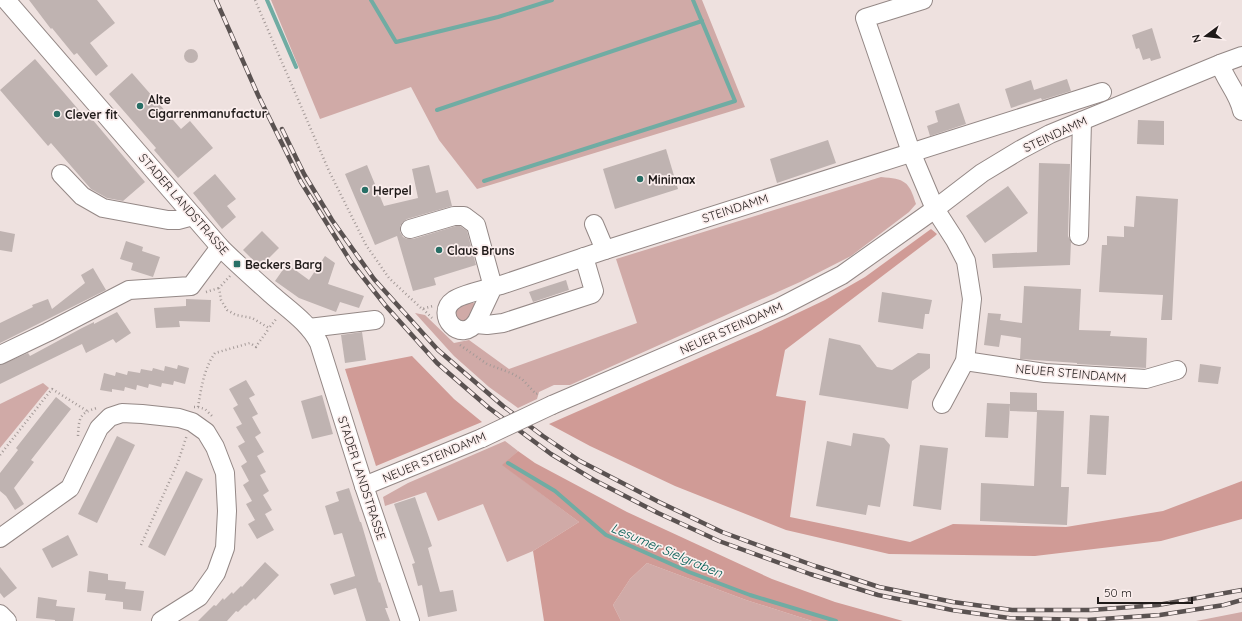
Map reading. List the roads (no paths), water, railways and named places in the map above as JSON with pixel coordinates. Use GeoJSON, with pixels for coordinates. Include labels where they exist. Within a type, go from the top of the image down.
{"type":"FeatureCollection","features":[{"type":"Feature","properties":{"kind":"street","name":"STADER LANDSTRASSE"},"geometry":{"type":"LineString","coordinates":[[6,0],[220,247],[315,335],[319,343],[364,486],[410,621]]}},
{"type":"Feature","properties":{"kind":"street"},"geometry":{"type":"LineString","coordinates":[[923,0],[865,18],[911,152],[935,209],[955,240],[966,261],[972,299],[965,361],[942,404]]}},
{"type":"Feature","properties":{"kind":"street","name":"STEINDAMM"},"geometry":{"type":"LineString","coordinates":[[935,209],[982,173],[1050,134],[1242,56]]}},
{"type":"Feature","properties":{"kind":"street"},"geometry":{"type":"LineString","coordinates":[[1220,64],[1222,73],[1241,103],[1242,111]]}},
{"type":"Feature","properties":{"kind":"street","name":"STEINDAMM"},"geometry":{"type":"LineString","coordinates":[[476,324],[469,329],[464,330],[454,328],[446,315],[449,305],[454,300],[605,250],[1102,92]]}},
{"type":"Feature","properties":{"kind":"street"},"geometry":{"type":"LineString","coordinates":[[1079,236],[1082,121]]}},
{"type":"Feature","properties":{"kind":"street"},"geometry":{"type":"LineString","coordinates":[[61,174],[82,196],[103,208],[168,220],[178,220],[193,216]]}},
{"type":"Feature","properties":{"kind":"street","name":"NEUER STEINDAMM"},"geometry":{"type":"LineString","coordinates":[[364,486],[482,438],[547,398],[787,304],[842,275],[935,209]]}},
{"type":"Feature","properties":{"kind":"street"},"geometry":{"type":"LineString","coordinates":[[410,229],[454,216],[464,216],[476,225],[493,287],[476,324],[487,325],[503,323],[592,294],[594,290],[584,257]]}},
{"type":"Feature","properties":{"kind":"street"},"geometry":{"type":"LineString","coordinates":[[594,224],[605,250]]}},
{"type":"Feature","properties":{"kind":"street"},"geometry":{"type":"LineString","coordinates":[[0,355],[129,290],[191,286],[220,247]]}},
{"type":"Feature","properties":{"kind":"street"},"geometry":{"type":"LineString","coordinates":[[309,328],[375,320]]}},
{"type":"Feature","properties":{"kind":"street","name":"NEUER STEINDAMM"},"geometry":{"type":"LineString","coordinates":[[965,361],[1045,373],[1146,379],[1177,370]]}},
{"type":"Feature","properties":{"kind":"street"},"geometry":{"type":"LineString","coordinates":[[0,538],[70,488],[98,428],[110,417],[122,414],[142,414],[179,418],[192,422],[206,432],[215,447],[225,473],[225,548],[216,573],[199,597],[161,621]]}},
{"type":"Feature","properties":{"kind":"street"},"geometry":{"type":"LineString","coordinates":[[0,614],[7,621]]}},
{"type":"Feature","properties":{"kind":"waterway"},"geometry":{"type":"LineString","coordinates":[[267,0],[296,67]]}},
{"type":"Feature","properties":{"kind":"waterway"},"geometry":{"type":"LineString","coordinates":[[371,0],[396,42],[498,17],[552,0]]}},
{"type":"Feature","properties":{"kind":"waterway"},"geometry":{"type":"LineString","coordinates":[[484,181],[735,101],[693,0]]}},
{"type":"Feature","properties":{"kind":"waterway"},"geometry":{"type":"LineString","coordinates":[[437,110],[702,21]]}},
{"type":"Feature","properties":{"kind":"waterway","name":"Lesumer Sielgraben"},"geometry":{"type":"LineString","coordinates":[[508,463],[555,491],[606,535],[689,572],[750,595],[836,621]]}},
{"type":"Feature","properties":{"kind":"railway"},"geometry":{"type":"LineString","coordinates":[[216,0],[258,95],[301,182],[351,262],[385,305],[437,363],[489,408],[551,454],[594,480],[658,513],[719,541],[810,574],[878,595],[952,610],[1009,618],[1087,620],[1160,615],[1224,605],[1242,600]]}},
{"type":"Feature","properties":{"kind":"railway"},"geometry":{"type":"LineString","coordinates":[[282,129],[304,174],[332,220],[374,279],[438,350],[503,406],[543,436],[580,461],[659,502],[722,532],[815,566],[879,587],[953,602],[1012,610],[1091,610],[1158,605],[1242,590]]}},
{"type":"Feature","properties":{"kind":"place","name":"Alte Cigarrenmanufactur"},"geometry":{"type":"Point","coordinates":[140,106]}},
{"type":"Feature","properties":{"kind":"place","name":"Clever fit"},"geometry":{"type":"Point","coordinates":[57,114]}},
{"type":"Feature","properties":{"kind":"place","name":"Minimax"},"geometry":{"type":"Point","coordinates":[640,179]}},
{"type":"Feature","properties":{"kind":"place","name":"Herpel"},"geometry":{"type":"Point","coordinates":[365,190]}},
{"type":"Feature","properties":{"kind":"place","name":"Claus Bruns"},"geometry":{"type":"Point","coordinates":[439,250]}},
{"type":"Feature","properties":{"kind":"place","name":"Beckers Barg"},"geometry":{"type":"Point","coordinates":[237,264]}}]}
